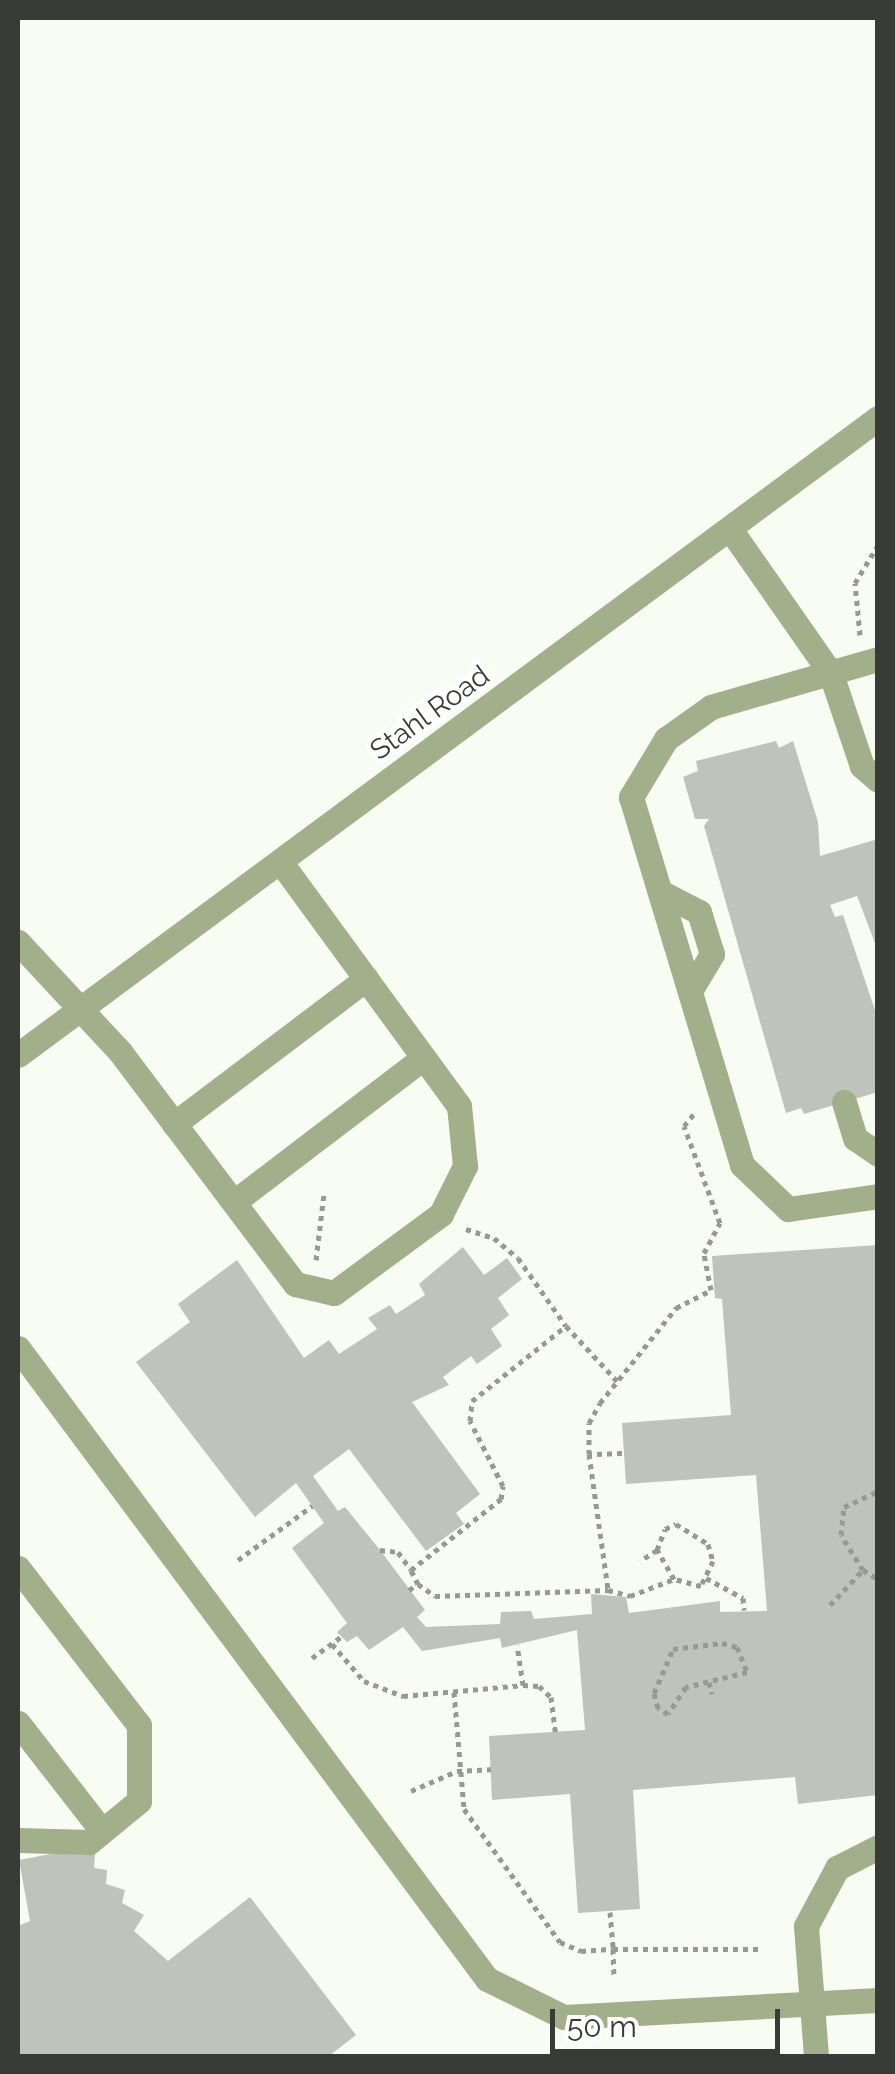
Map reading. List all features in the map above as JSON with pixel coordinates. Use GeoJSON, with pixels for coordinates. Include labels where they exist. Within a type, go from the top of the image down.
{"type":"FeatureCollection","features":[{"type":"Feature","properties":{"kind":"street","name":"Stahl Road"},"geometry":{"type":"LineString","coordinates":[[18,1054],[878,418]]}},
{"type":"Feature","properties":{"kind":"street"},"geometry":{"type":"LineString","coordinates":[[730,529],[831,674],[862,766],[878,780]]}},
{"type":"Feature","properties":{"kind":"street"},"geometry":{"type":"LineString","coordinates":[[872,661],[711,708],[666,739],[631,797],[742,1165],[788,1208],[878,1196]]}},
{"type":"Feature","properties":{"kind":"street"},"geometry":{"type":"LineString","coordinates":[[18,942],[80,1009],[174,1124],[296,1284],[334,1293],[441,1214],[465,1166],[459,1106],[280,861]]}},
{"type":"Feature","properties":{"kind":"street"},"geometry":{"type":"LineString","coordinates":[[174,1124],[366,979]]}},
{"type":"Feature","properties":{"kind":"street"},"geometry":{"type":"LineString","coordinates":[[234,1202],[423,1058]]}},
{"type":"Feature","properties":{"kind":"street"},"geometry":{"type":"LineString","coordinates":[[844,1102],[855,1138],[878,1154]]}},
{"type":"Feature","properties":{"kind":"street"},"geometry":{"type":"LineString","coordinates":[[18,1348],[487,1979],[564,2016],[878,2000]]}},
{"type":"Feature","properties":{"kind":"street"},"geometry":{"type":"LineString","coordinates":[[18,1568],[139,1725],[139,1801],[89,1842],[18,1840]]}},
{"type":"Feature","properties":{"kind":"street"},"geometry":{"type":"LineString","coordinates":[[18,1723],[102,1831]]}},
{"type":"Feature","properties":{"kind":"street"},"geometry":{"type":"LineString","coordinates":[[815,2056],[806,1926],[837,1868],[878,1847]]}},
{"type":"Feature","properties":{"kind":"path"},"geometry":{"type":"LineString","coordinates":[[872,661],[853,601],[855,583],[878,546]]}},
{"type":"Feature","properties":{"kind":"path"},"geometry":{"type":"LineString","coordinates":[[608,1590],[589,1424],[676,1308],[711,1290],[704,1253],[720,1223],[684,1126],[696,1111]]}},
{"type":"Feature","properties":{"kind":"path"},"geometry":{"type":"LineString","coordinates":[[316,1260],[324,1194]]}},
{"type":"Feature","properties":{"kind":"path"},"geometry":{"type":"LineString","coordinates":[[451,1240],[467,1228],[494,1238],[518,1258],[566,1326],[618,1382]]}},
{"type":"Feature","properties":{"kind":"path"},"geometry":{"type":"LineString","coordinates":[[411,1570],[500,1499],[503,1486],[470,1421],[472,1401],[566,1326]]}},
{"type":"Feature","properties":{"kind":"path"},"geometry":{"type":"LineString","coordinates":[[590,1454],[622,1453]]}},
{"type":"Feature","properties":{"kind":"path"},"geometry":{"type":"LineString","coordinates":[[878,1491],[844,1507],[841,1535],[863,1570],[878,1579]]}},
{"type":"Feature","properties":{"kind":"path"},"geometry":{"type":"LineString","coordinates":[[238,1560],[312,1506]]}},
{"type":"Feature","properties":{"kind":"path"},"geometry":{"type":"LineString","coordinates":[[380,1550],[398,1552],[418,1584],[435,1596],[608,1590],[630,1596],[674,1579],[702,1586],[714,1561],[708,1544],[688,1526],[665,1530],[656,1550],[640,1561]]}},
{"type":"Feature","properties":{"kind":"path"},"geometry":{"type":"LineString","coordinates":[[656,1550],[674,1579]]}},
{"type":"Feature","properties":{"kind":"path"},"geometry":{"type":"LineString","coordinates":[[830,1605],[863,1570]]}},
{"type":"Feature","properties":{"kind":"path"},"geometry":{"type":"LineString","coordinates":[[706,1578],[742,1598],[744,1610]]}},
{"type":"Feature","properties":{"kind":"path"},"geometry":{"type":"LineString","coordinates":[[409,1590],[418,1584]]}},
{"type":"Feature","properties":{"kind":"path"},"geometry":{"type":"LineString","coordinates":[[312,1658],[341,1637]]}},
{"type":"Feature","properties":{"kind":"path"},"geometry":{"type":"LineString","coordinates":[[332,1644],[379,1689],[403,1696],[538,1686],[551,1697],[555,1732]]}},
{"type":"Feature","properties":{"kind":"path"},"geometry":{"type":"LineString","coordinates":[[518,1644],[523,1685]]}},
{"type":"Feature","properties":{"kind":"path"},"geometry":{"type":"LineString","coordinates":[[737,1647],[747,1672],[709,1682],[676,1694],[676,1708],[668,1714],[658,1708],[654,1694],[673,1649],[737,1647]]}},
{"type":"Feature","properties":{"kind":"path"},"geometry":{"type":"LineString","coordinates":[[709,1682],[712,1694]]}},
{"type":"Feature","properties":{"kind":"path"},"geometry":{"type":"LineString","coordinates":[[454,1692],[464,1808],[560,1942],[581,1952],[762,1949]]}},
{"type":"Feature","properties":{"kind":"path"},"geometry":{"type":"LineString","coordinates":[[412,1791],[460,1770],[491,1769]]}},
{"type":"Feature","properties":{"kind":"path"},"geometry":{"type":"LineString","coordinates":[[610,1912],[614,1976]]}},
{"type":"Feature","properties":{"kind":"building"},"geometry":{"type":"Polygon","coordinates":[[[776,741],[779,748],[793,741],[818,822],[820,856],[878,839],[878,951],[857,896],[830,905],[835,917],[843,915],[878,1019],[878,1092],[804,1114],[801,1108],[786,1113],[704,826],[709,819],[695,819],[683,777],[698,771],[696,761],[776,741]]]}},
{"type":"Feature","properties":{"kind":"building"},"geometry":{"type":"Polygon","coordinates":[[[878,1245],[878,1795],[798,1804],[795,1777],[633,1790],[640,1909],[578,1913],[570,1794],[492,1800],[489,1736],[585,1730],[577,1630],[502,1648],[500,1638],[422,1651],[403,1627],[369,1650],[357,1636],[347,1642],[337,1632],[347,1623],[292,1548],[324,1523],[296,1483],[255,1517],[136,1362],[190,1322],[178,1304],[237,1260],[304,1358],[329,1340],[339,1354],[377,1329],[368,1318],[390,1305],[396,1314],[425,1295],[419,1284],[463,1247],[484,1275],[507,1258],[522,1279],[498,1298],[509,1315],[491,1329],[502,1346],[477,1364],[471,1356],[443,1377],[449,1385],[412,1402],[480,1494],[456,1513],[464,1524],[426,1551],[349,1449],[313,1476],[338,1511],[345,1507],[380,1550],[425,1610],[417,1617],[426,1627],[500,1624],[501,1612],[531,1611],[534,1619],[592,1614],[591,1594],[626,1597],[629,1613],[720,1601],[720,1612],[767,1611],[756,1475],[626,1484],[622,1423],[731,1415],[722,1299],[715,1298],[712,1256],[878,1245]]]}},
{"type":"Feature","properties":{"kind":"building"},"geometry":{"type":"Polygon","coordinates":[[[61,1852],[95,1854],[94,1868],[107,1870],[106,1884],[125,1890],[122,1903],[144,1915],[134,1931],[168,1961],[250,1897],[356,2035],[329,2056],[18,2056],[18,1926],[30,1921],[19,1860],[61,1852]]]}}]}
